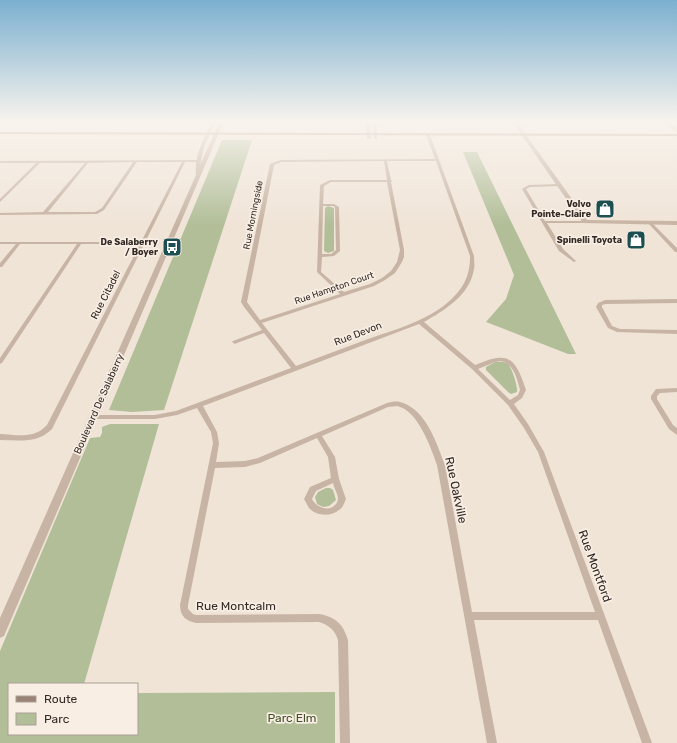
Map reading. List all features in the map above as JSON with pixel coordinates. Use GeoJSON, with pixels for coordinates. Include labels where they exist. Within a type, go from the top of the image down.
{"type":"FeatureCollection","features":[{"type":"Feature","properties":{"kind":"street","name":"Boulevard De Salaberry"},"geometry":{"type":"LineString","coordinates":[[198,176],[198,161],[200,156]]}},
{"type":"Feature","properties":{"kind":"street","name":"Boulevard De Salaberry"},"geometry":{"type":"LineString","coordinates":[[0,632],[207,156]]}},
{"type":"Feature","properties":{"kind":"street","name":"Rue Devon"},"geometry":{"type":"LineString","coordinates":[[94,417],[155,417],[172,414],[420,322],[438,312],[455,299],[470,278],[472,265],[470,249],[435,156]]}},
{"type":"Feature","properties":{"kind":"street"},"geometry":{"type":"LineString","coordinates":[[538,156],[585,222]]}},
{"type":"Feature","properties":{"kind":"street","name":"Rue Hampton Court"},"geometry":{"type":"LineString","coordinates":[[259,322],[384,279],[396,270],[401,262],[402,250],[385,160]]}},
{"type":"Feature","properties":{"kind":"street","name":"Rue Morningside"},"geometry":{"type":"LineString","coordinates":[[295,369],[244,302],[273,163],[281,161],[437,160]]}},
{"type":"Feature","properties":{"kind":"street","name":"Rue Citadel"},"geometry":{"type":"LineString","coordinates":[[0,438],[36,437],[42,435],[50,426],[184,161]]}},
{"type":"Feature","properties":{"kind":"street"},"geometry":{"type":"LineString","coordinates":[[0,162],[198,161]]}},
{"type":"Feature","properties":{"kind":"street"},"geometry":{"type":"LineString","coordinates":[[0,201],[39,162]]}},
{"type":"Feature","properties":{"kind":"street"},"geometry":{"type":"LineString","coordinates":[[44,214],[87,162]]}},
{"type":"Feature","properties":{"kind":"street"},"geometry":{"type":"LineString","coordinates":[[0,214],[90,214],[99,212],[103,209],[135,162]]}},
{"type":"Feature","properties":{"kind":"street"},"geometry":{"type":"LineString","coordinates":[[343,294],[320,273],[322,185],[326,182],[390,181]]}},
{"type":"Feature","properties":{"kind":"street"},"geometry":{"type":"LineString","coordinates":[[559,185],[531,186],[524,188],[561,250],[574,261]]}},
{"type":"Feature","properties":{"kind":"street"},"geometry":{"type":"LineString","coordinates":[[320,256],[332,255],[338,251],[337,207],[334,205],[322,205]]}},
{"type":"Feature","properties":{"kind":"street"},"geometry":{"type":"LineString","coordinates":[[544,222],[677,223]]}},
{"type":"Feature","properties":{"kind":"street"},"geometry":{"type":"LineString","coordinates":[[650,223],[677,251]]}},
{"type":"Feature","properties":{"kind":"street"},"geometry":{"type":"LineString","coordinates":[[0,243],[143,243]]}},
{"type":"Feature","properties":{"kind":"street"},"geometry":{"type":"LineString","coordinates":[[0,266],[19,243]]}},
{"type":"Feature","properties":{"kind":"street"},"geometry":{"type":"LineString","coordinates":[[0,362],[80,243]]}},
{"type":"Feature","properties":{"kind":"street"},"geometry":{"type":"LineString","coordinates":[[677,301],[608,302],[601,303],[599,307],[610,327],[619,331],[677,332]]}},
{"type":"Feature","properties":{"kind":"street","name":"Rue Montford"},"geometry":{"type":"LineString","coordinates":[[420,322],[474,368],[510,404],[526,426],[541,452],[647,743]]}},
{"type":"Feature","properties":{"kind":"street"},"geometry":{"type":"LineString","coordinates":[[235,342],[266,331]]}},
{"type":"Feature","properties":{"kind":"street"},"geometry":{"type":"LineString","coordinates":[[474,368],[498,358],[506,359],[512,362],[523,390],[520,396],[510,404]]}},
{"type":"Feature","properties":{"kind":"street"},"geometry":{"type":"LineString","coordinates":[[677,390],[658,391],[654,396],[654,399],[671,427],[677,432]]}},
{"type":"Feature","properties":{"kind":"street","name":"Rue Oakville"},"geometry":{"type":"LineString","coordinates":[[212,465],[253,463],[392,403],[402,404],[412,412],[430,437],[441,466],[492,743]]}},
{"type":"Feature","properties":{"kind":"street","name":"Rue Montcalm"},"geometry":{"type":"LineString","coordinates":[[199,405],[215,435],[216,448],[184,611],[191,618],[196,620],[319,618],[332,622],[340,630],[343,640],[345,743]]}},
{"type":"Feature","properties":{"kind":"street"},"geometry":{"type":"LineString","coordinates":[[318,435],[331,457],[335,480],[342,499],[338,507],[334,510],[322,512],[312,507],[308,498],[313,489],[319,485],[335,480]]}},
{"type":"Feature","properties":{"kind":"street"},"geometry":{"type":"LineString","coordinates":[[469,616],[601,616]]}},
{"type":"Feature","properties":{"kind":"green space"},"geometry":{"type":"Polygon","coordinates":[[[215,156],[247,156],[164,410],[132,412],[109,410],[215,156]]]}},
{"type":"Feature","properties":{"kind":"green space"},"geometry":{"type":"Polygon","coordinates":[[[465,156],[479,156],[576,354],[568,354],[486,322],[506,299],[514,275],[465,156]]]}},
{"type":"Feature","properties":{"kind":"green space"},"geometry":{"type":"Polygon","coordinates":[[[328,206],[334,208],[334,251],[328,253],[324,251],[325,208],[328,206]]]}},
{"type":"Feature","properties":{"kind":"green space"},"geometry":{"type":"Polygon","coordinates":[[[495,362],[505,362],[510,366],[516,382],[517,392],[511,394],[508,392],[486,370],[486,367],[495,362]]]}},
{"type":"Feature","properties":{"kind":"green space","name":"Parc Elm"},"geometry":{"type":"Polygon","coordinates":[[[110,424],[159,424],[84,683],[8,683],[8,735],[138,735],[138,693],[335,692],[335,743],[0,743],[0,651],[90,438],[100,437],[102,427],[110,424]]]}},
{"type":"Feature","properties":{"kind":"green space"},"geometry":{"type":"Polygon","coordinates":[[[326,488],[333,490],[336,500],[329,506],[323,507],[317,504],[315,497],[318,492],[326,488]]]}},
{"type":"Feature","properties":{"kind":"place","name":"Volvo Pointe-Claire"},"geometry":{"type":"Point","coordinates":[605,209]}},
{"type":"Feature","properties":{"kind":"place","name":"Spinelli Toyota"},"geometry":{"type":"Point","coordinates":[636,240]}},
{"type":"Feature","properties":{"kind":"place","name":"De Salaberry / Boyer"},"geometry":{"type":"Point","coordinates":[172,247]}}]}
